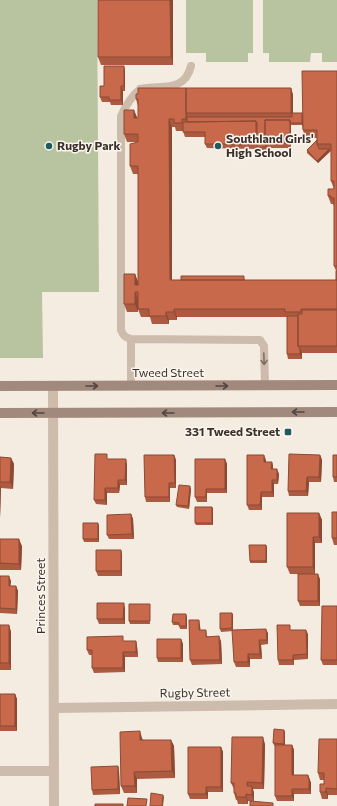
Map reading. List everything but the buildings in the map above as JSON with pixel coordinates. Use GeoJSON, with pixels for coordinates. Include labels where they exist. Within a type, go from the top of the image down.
{"type":"FeatureCollection","features":[{"type":"Feature","properties":{"kind":"main road","name":"Tweed Street"},"geometry":{"type":"LineString","coordinates":[[0,386],[337,385]]}},
{"type":"Feature","properties":{"kind":"main road"},"geometry":{"type":"LineString","coordinates":[[0,413],[337,412]]}},
{"type":"Feature","properties":{"kind":"street","name":"Princes Street"},"geometry":{"type":"LineString","coordinates":[[53,386],[54,806]]}},
{"type":"Feature","properties":{"kind":"street","name":"Rugby Street"},"geometry":{"type":"LineString","coordinates":[[54,708],[337,704]]}},
{"type":"Feature","properties":{"kind":"street"},"geometry":{"type":"LineString","coordinates":[[0,771],[54,771]]}},
{"type":"Feature","properties":{"kind":"lane"},"geometry":{"type":"LineString","coordinates":[[191,66],[184,78],[174,86],[140,89],[125,108],[121,116],[121,324],[123,335],[131,339],[260,340],[264,346],[265,386]]}},
{"type":"Feature","properties":{"kind":"lane"},"geometry":{"type":"LineString","coordinates":[[131,339],[131,386]]}},
{"type":"Feature","properties":{"kind":"green space","name":"Rugby Park"},"geometry":{"type":"Polygon","coordinates":[[[0,0],[97,0],[99,292],[42,292],[43,358],[0,358],[0,0]]]}},
{"type":"Feature","properties":{"kind":"green space"},"geometry":{"type":"Polygon","coordinates":[[[186,0],[253,0],[253,53],[248,53],[248,62],[206,62],[206,53],[186,53],[186,0]]]}},
{"type":"Feature","properties":{"kind":"green space"},"geometry":{"type":"Polygon","coordinates":[[[263,0],[337,0],[337,62],[322,62],[322,53],[311,53],[310,62],[269,62],[269,53],[263,53],[263,0]]]}},
{"type":"Feature","properties":{"kind":"place","name":"Rugby Park"},"geometry":{"type":"Point","coordinates":[49,146]}},
{"type":"Feature","properties":{"kind":"place","name":"Southland Girls' High School"},"geometry":{"type":"Point","coordinates":[218,146]}},
{"type":"Feature","properties":{"kind":"place","name":"331 Tweed Street"},"geometry":{"type":"Point","coordinates":[288,432]}}]}
